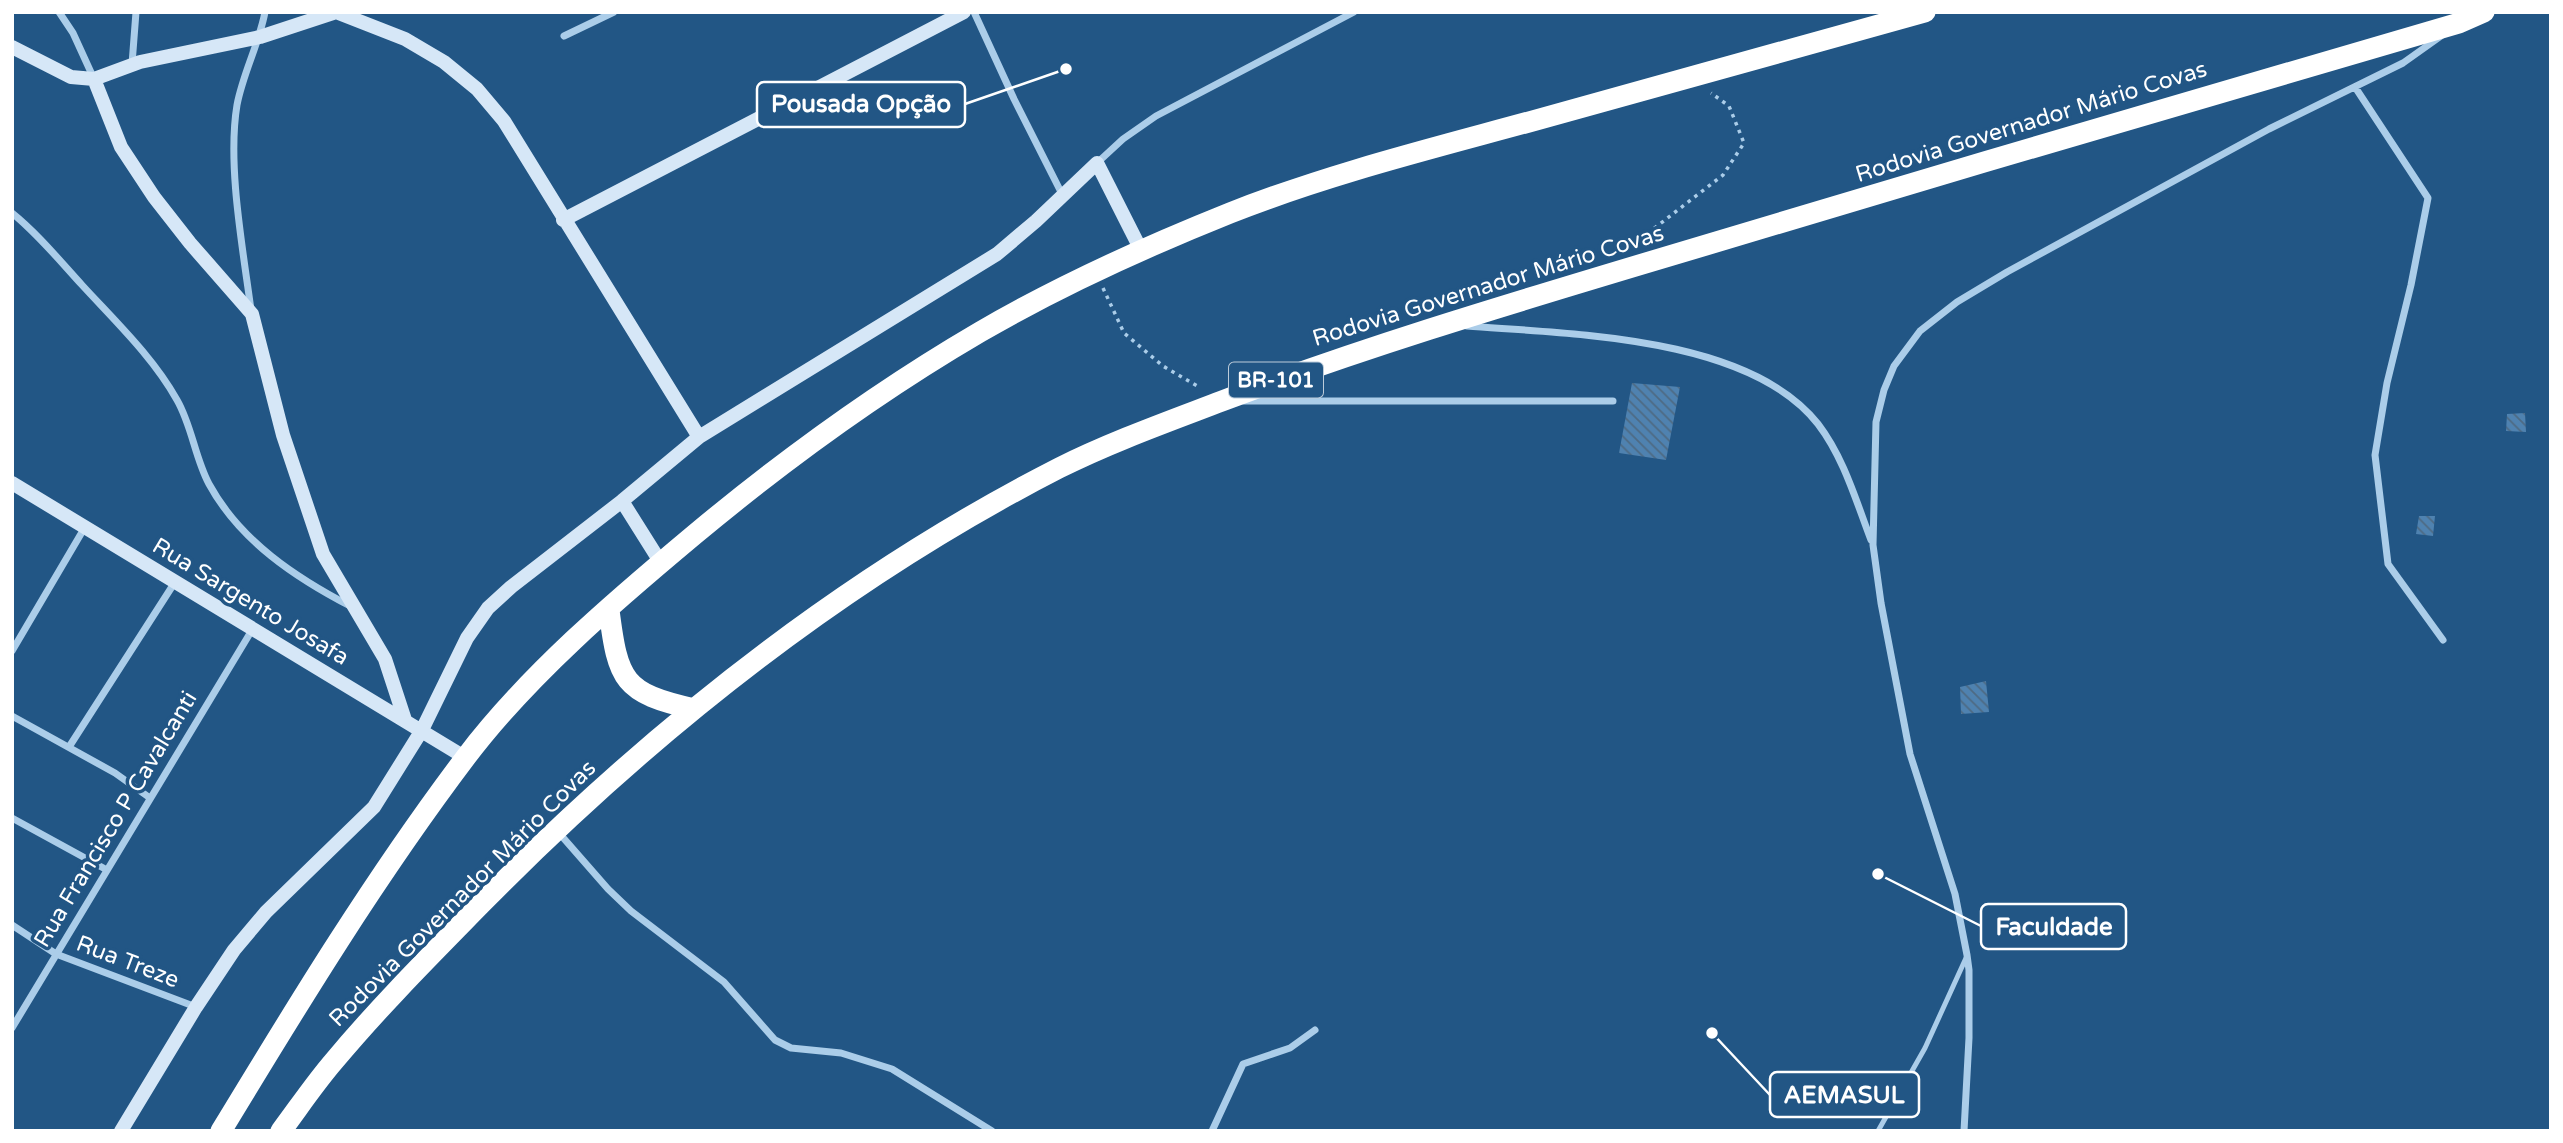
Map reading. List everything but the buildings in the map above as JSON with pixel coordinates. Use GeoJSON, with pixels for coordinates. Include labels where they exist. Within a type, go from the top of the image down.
{"type":"FeatureCollection","features":[{"type":"Feature","properties":{"kind":"highway","name":"Rodovia Governador Mário Covas"},"geometry":{"type":"LineString","coordinates":[[221,1131],[299,1003],[396,853],[466,758],[525,689],[661,563],[764,477],[843,421],[982,331],[1096,273],[1231,213],[1348,172],[1925,12]]}},
{"type":"Feature","properties":{"kind":"highway","name":"Rodovia Governador Mário Covas"},"geometry":{"type":"LineString","coordinates":[[281,1131],[331,1064],[411,975],[601,787],[751,662],[839,599],[953,526],[1063,466],[1314,366],[1442,324],[2174,105],[2459,23],[2484,12]]}},
{"type":"Feature","properties":{"kind":"highway"},"geometry":{"type":"LineString","coordinates":[[609,610],[619,667],[628,681],[638,692],[658,701],[694,709]]}},
{"type":"Feature","properties":{"kind":"street"},"geometry":{"type":"LineString","coordinates":[[59,12],[73,33],[121,147],[154,197],[190,243],[252,314]]}},
{"type":"Feature","properties":{"kind":"street"},"geometry":{"type":"LineString","coordinates":[[132,66],[136,12]]}},
{"type":"Feature","properties":{"kind":"street"},"geometry":{"type":"LineString","coordinates":[[265,12],[260,37],[244,73],[234,139],[241,231],[252,314],[283,435],[323,554],[385,659],[405,720]]}},
{"type":"Feature","properties":{"kind":"street"},"geometry":{"type":"LineString","coordinates":[[12,47],[71,77],[94,79],[171,54],[260,37],[336,12],[405,39],[444,62],[477,89],[504,121],[699,437]]}},
{"type":"Feature","properties":{"kind":"street"},"geometry":{"type":"LineString","coordinates":[[564,36],[614,12]]}},
{"type":"Feature","properties":{"kind":"street"},"geometry":{"type":"LineString","coordinates":[[564,220],[964,12]]}},
{"type":"Feature","properties":{"kind":"street"},"geometry":{"type":"LineString","coordinates":[[974,12],[1063,196]]}},
{"type":"Feature","properties":{"kind":"street"},"geometry":{"type":"LineString","coordinates":[[121,1131],[234,950],[266,912],[374,807],[422,730],[467,638],[488,608],[511,587],[699,437],[997,254],[1123,139],[1156,116],[1354,12]]}},
{"type":"Feature","properties":{"kind":"street"},"geometry":{"type":"LineString","coordinates":[[1964,1131],[1969,1038],[1967,955],[1955,894],[1910,754],[1885,628],[1873,545],[1876,422],[1884,390],[1894,366],[1920,331],[1957,302],[2007,272],[2269,130],[2403,63],[2459,23]]}},
{"type":"Feature","properties":{"kind":"street"},"geometry":{"type":"LineString","coordinates":[[2355,87],[2428,198],[2412,285],[2387,383],[2375,455],[2388,564],[2443,640]]}},
{"type":"Feature","properties":{"kind":"street"},"geometry":{"type":"LineString","coordinates":[[1097,163],[1142,252]]}},
{"type":"Feature","properties":{"kind":"street"},"geometry":{"type":"LineString","coordinates":[[12,213],[41,240],[150,361],[176,398],[187,420],[208,483],[230,514],[250,537],[291,572],[352,607]]}},
{"type":"Feature","properties":{"kind":"street"},"geometry":{"type":"LineString","coordinates":[[1442,324],[1566,334],[1642,344],[1702,355],[1756,376],[1791,396],[1818,425],[1840,460],[1873,545]]}},
{"type":"Feature","properties":{"kind":"street"},"geometry":{"type":"LineString","coordinates":[[1222,401],[1613,401]]}},
{"type":"Feature","properties":{"kind":"street","name":"Rua Sargento Josafa"},"geometry":{"type":"LineString","coordinates":[[12,483],[466,758]]}},
{"type":"Feature","properties":{"kind":"street"},"geometry":{"type":"LineString","coordinates":[[622,501],[661,563]]}},
{"type":"Feature","properties":{"kind":"street"},"geometry":{"type":"LineString","coordinates":[[12,651],[85,527]]}},
{"type":"Feature","properties":{"kind":"street"},"geometry":{"type":"LineString","coordinates":[[69,747],[175,582]]}},
{"type":"Feature","properties":{"kind":"street","name":"Rua Francisco P Cavalcanti"},"geometry":{"type":"LineString","coordinates":[[12,1028],[253,630]]}},
{"type":"Feature","properties":{"kind":"street"},"geometry":{"type":"LineString","coordinates":[[12,716],[115,773],[150,798]]}},
{"type":"Feature","properties":{"kind":"street"},"geometry":{"type":"LineString","coordinates":[[12,818],[107,870]]}},
{"type":"Feature","properties":{"kind":"street"},"geometry":{"type":"LineString","coordinates":[[556,829],[608,889],[631,911],[724,982],[775,1040],[791,1048],[841,1054],[892,1069],[992,1131]]}},
{"type":"Feature","properties":{"kind":"street","name":"Rua Treze"},"geometry":{"type":"LineString","coordinates":[[12,925],[56,954],[196,1007]]}},
{"type":"Feature","properties":{"kind":"street"},"geometry":{"type":"LineString","coordinates":[[1212,1131],[1243,1064],[1290,1048],[1315,1030]]}},
{"type":"Feature","properties":{"kind":"lane"},"geometry":{"type":"LineString","coordinates":[[1878,1131],[1925,1048],[1967,955]]}},
{"type":"Feature","properties":{"kind":"path"},"geometry":{"type":"LineString","coordinates":[[1629,248],[1723,175],[1744,142],[1729,106],[1689,77]]}},
{"type":"Feature","properties":{"kind":"path"},"geometry":{"type":"LineString","coordinates":[[1096,273],[1124,333],[1163,366],[1222,401]]}},
{"type":"Feature","properties":{"kind":"place","name":"Pousada Opção"},"geometry":{"type":"Point","coordinates":[1066,69]}},
{"type":"Feature","properties":{"kind":"place","name":"Faculdade"},"geometry":{"type":"Point","coordinates":[1878,874]}},
{"type":"Feature","properties":{"kind":"place","name":"AEMASUL"},"geometry":{"type":"Point","coordinates":[1712,1033]}}]}
